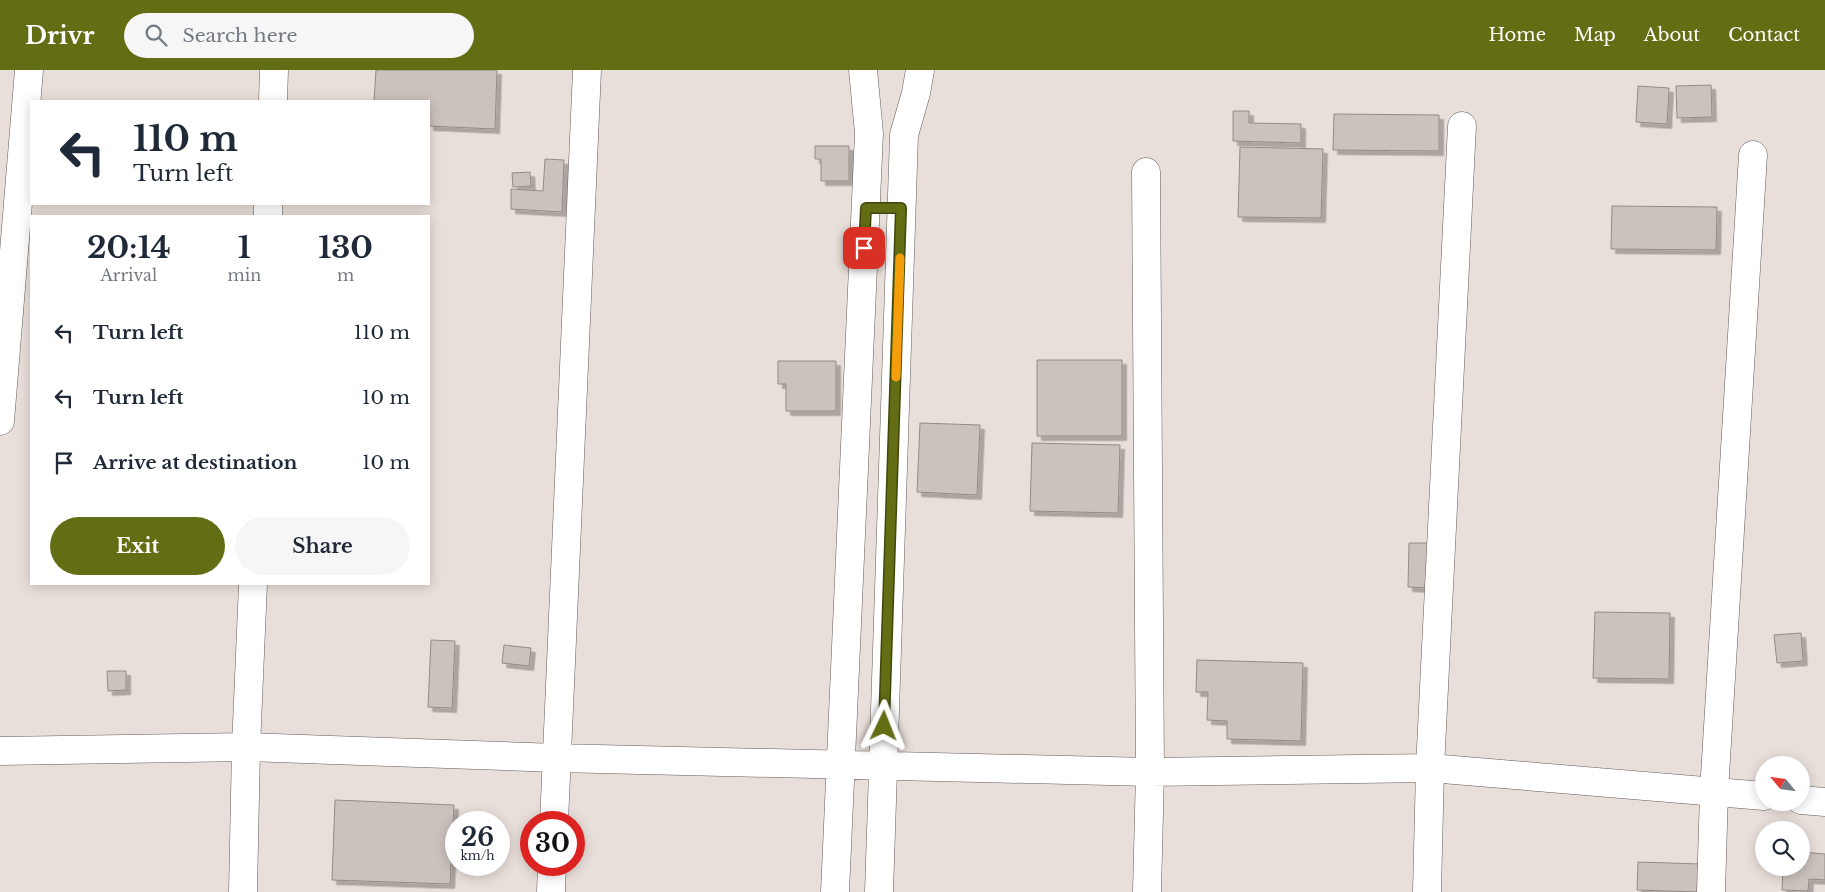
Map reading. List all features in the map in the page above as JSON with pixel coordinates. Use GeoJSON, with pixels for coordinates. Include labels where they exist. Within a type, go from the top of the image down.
{"type":"FeatureCollection","features":[{"type":"Feature","properties":{"kind":"street"},"geometry":{"type":"LineString","coordinates":[[0,422],[30,70]]}},
{"type":"Feature","properties":{"kind":"street"},"geometry":{"type":"LineString","coordinates":[[273,100],[274,70]]}},
{"type":"Feature","properties":{"kind":"street"},"geometry":{"type":"LineString","coordinates":[[555,811],[586,70]]}},
{"type":"Feature","properties":{"kind":"street"},"geometry":{"type":"LineString","coordinates":[[835,892],[869,134],[863,70]]}},
{"type":"Feature","properties":{"kind":"street"},"geometry":{"type":"LineString","coordinates":[[878,892],[904,135],[916,93],[920,70]]}},
{"type":"Feature","properties":{"kind":"street"},"geometry":{"type":"LineString","coordinates":[[1428,892],[1430,768],[1462,126]]}},
{"type":"Feature","properties":{"kind":"street"},"geometry":{"type":"LineString","coordinates":[[869,134],[904,135]]}},
{"type":"Feature","properties":{"kind":"street"},"geometry":{"type":"LineString","coordinates":[[1711,892],[1714,792],[1753,155]]}},
{"type":"Feature","properties":{"kind":"street"},"geometry":{"type":"LineString","coordinates":[[1146,172],[1150,772],[1147,892]]}},
{"type":"Feature","properties":{"kind":"street"},"geometry":{"type":"LineString","coordinates":[[866,208],[901,208]]}},
{"type":"Feature","properties":{"kind":"street"},"geometry":{"type":"LineString","coordinates":[[243,892],[246,747],[253,585]]}},
{"type":"Feature","properties":{"kind":"street"},"geometry":{"type":"LineString","coordinates":[[0,751],[246,747],[557,758],[1150,772],[1430,768],[1755,795]]}},
{"type":"Feature","properties":{"kind":"street"},"geometry":{"type":"LineString","coordinates":[[1810,801],[1825,802]]}},
{"type":"Feature","properties":{"kind":"street"},"geometry":{"type":"LineString","coordinates":[[550,892],[551,876]]}},
{"type":"Feature","properties":{"kind":"building"},"geometry":{"type":"Polygon","coordinates":[[[376,70],[497,70],[495,129],[430,126],[430,100],[374,100],[376,70]]]}},
{"type":"Feature","properties":{"kind":"building"},"geometry":{"type":"Polygon","coordinates":[[[1711,85],[1712,117],[1677,118],[1676,86],[1711,85]]]}},
{"type":"Feature","properties":{"kind":"building"},"geometry":{"type":"Polygon","coordinates":[[[1638,86],[1669,88],[1667,124],[1636,122],[1638,86]]]}},
{"type":"Feature","properties":{"kind":"building"},"geometry":{"type":"Polygon","coordinates":[[[1233,111],[1249,111],[1249,123],[1301,124],[1301,143],[1233,141],[1233,111]]]}},
{"type":"Feature","properties":{"kind":"building"},"geometry":{"type":"Polygon","coordinates":[[[1334,114],[1439,115],[1439,151],[1333,150],[1334,114]]]}},
{"type":"Feature","properties":{"kind":"building"},"geometry":{"type":"Polygon","coordinates":[[[815,146],[849,146],[849,181],[821,181],[821,159],[815,159],[815,146]]]}},
{"type":"Feature","properties":{"kind":"building"},"geometry":{"type":"Polygon","coordinates":[[[1240,147],[1323,149],[1321,218],[1238,217],[1240,147]]]}},
{"type":"Feature","properties":{"kind":"building"},"geometry":{"type":"Polygon","coordinates":[[[545,159],[564,160],[562,212],[511,209],[511,189],[543,191],[545,159]]]}},
{"type":"Feature","properties":{"kind":"building"},"geometry":{"type":"Polygon","coordinates":[[[530,172],[531,186],[513,187],[512,173],[530,172]]]}},
{"type":"Feature","properties":{"kind":"building"},"geometry":{"type":"Polygon","coordinates":[[[1612,206],[1717,207],[1716,250],[1611,249],[1612,206]]]}},
{"type":"Feature","properties":{"kind":"building"},"geometry":{"type":"Polygon","coordinates":[[[1037,360],[1122,360],[1122,436],[1037,436],[1037,360]]]}},
{"type":"Feature","properties":{"kind":"building"},"geometry":{"type":"Polygon","coordinates":[[[778,361],[836,361],[836,411],[786,411],[786,384],[778,384],[778,361]]]}},
{"type":"Feature","properties":{"kind":"building"},"geometry":{"type":"Polygon","coordinates":[[[920,423],[980,425],[977,495],[917,492],[920,423]]]}},
{"type":"Feature","properties":{"kind":"building"},"geometry":{"type":"Polygon","coordinates":[[[1032,443],[1120,445],[1118,513],[1030,511],[1032,443]]]}},
{"type":"Feature","properties":{"kind":"building"},"geometry":{"type":"Polygon","coordinates":[[[1409,543],[1429,543],[1428,588],[1408,587],[1409,543]]]}},
{"type":"Feature","properties":{"kind":"building"},"geometry":{"type":"Polygon","coordinates":[[[1595,612],[1670,613],[1669,679],[1593,678],[1595,612]]]}},
{"type":"Feature","properties":{"kind":"building"},"geometry":{"type":"Polygon","coordinates":[[[1801,633],[1803,661],[1777,663],[1774,635],[1801,633]]]}},
{"type":"Feature","properties":{"kind":"building"},"geometry":{"type":"Polygon","coordinates":[[[431,640],[455,641],[452,708],[428,707],[431,640]]]}},
{"type":"Feature","properties":{"kind":"building"},"geometry":{"type":"Polygon","coordinates":[[[504,645],[531,648],[529,666],[502,663],[504,645]]]}},
{"type":"Feature","properties":{"kind":"building"},"geometry":{"type":"Polygon","coordinates":[[[1197,660],[1303,663],[1301,741],[1227,739],[1227,721],[1207,720],[1208,692],[1196,692],[1197,660]]]}},
{"type":"Feature","properties":{"kind":"building"},"geometry":{"type":"Polygon","coordinates":[[[107,671],[126,671],[126,690],[108,691],[107,671]]]}},
{"type":"Feature","properties":{"kind":"building"},"geometry":{"type":"Polygon","coordinates":[[[335,800],[454,805],[454,811],[445,811],[445,876],[450,876],[450,884],[332,880],[335,800]]]}},
{"type":"Feature","properties":{"kind":"building"},"geometry":{"type":"Polygon","coordinates":[[[1810,853],[1825,854],[1825,880],[1809,879],[1808,891],[1782,890],[1783,876],[1810,876],[1810,853]]]}},
{"type":"Feature","properties":{"kind":"building"},"geometry":{"type":"Polygon","coordinates":[[[1638,862],[1701,864],[1699,892],[1637,890],[1638,862]]]}},
{"type":"Feature","properties":{"kind":"slow traffic"},"geometry":{"type":"LineString","coordinates":[[896,377],[900,258]]}},
{"type":"Feature","properties":{"kind":"route"},"geometry":{"type":"LineString","coordinates":[[864,248],[866,208],[901,208],[884,726]]}}]}
